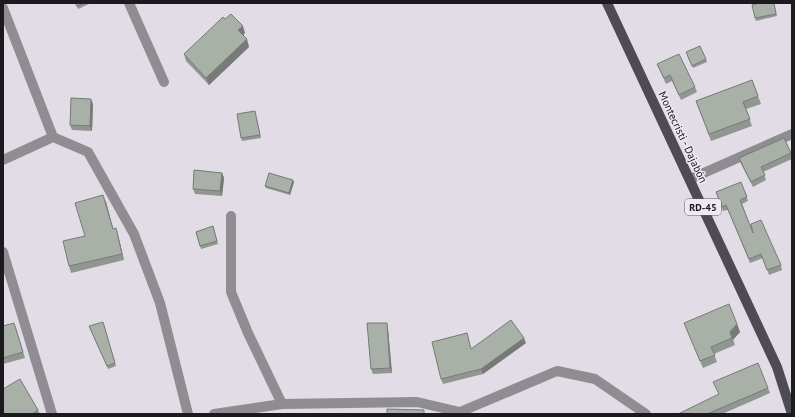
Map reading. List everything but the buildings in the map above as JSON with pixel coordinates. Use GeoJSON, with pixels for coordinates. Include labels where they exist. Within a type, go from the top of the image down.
{"type":"FeatureCollection","features":[{"type":"Feature","properties":{"kind":"main road","name":"Montecristi - Dajabón"},"geometry":{"type":"LineString","coordinates":[[607,3],[777,366],[792,414]]}},
{"type":"Feature","properties":{"kind":"street"},"geometry":{"type":"LineString","coordinates":[[129,3],[164,82]]}},
{"type":"Feature","properties":{"kind":"street"},"geometry":{"type":"LineString","coordinates":[[3,8],[53,137],[88,152],[134,234],[160,303],[188,414]]}},
{"type":"Feature","properties":{"kind":"street"},"geometry":{"type":"LineString","coordinates":[[690,179],[792,134]]}},
{"type":"Feature","properties":{"kind":"street"},"geometry":{"type":"LineString","coordinates":[[3,160],[53,137]]}},
{"type":"Feature","properties":{"kind":"street"},"geometry":{"type":"LineString","coordinates":[[231,216],[231,292],[248,333],[282,404]]}},
{"type":"Feature","properties":{"kind":"street"},"geometry":{"type":"LineString","coordinates":[[3,252],[52,414]]}},
{"type":"Feature","properties":{"kind":"street"},"geometry":{"type":"LineString","coordinates":[[214,414],[282,404],[417,402],[460,413],[557,371],[595,378],[646,414]]}}]}
